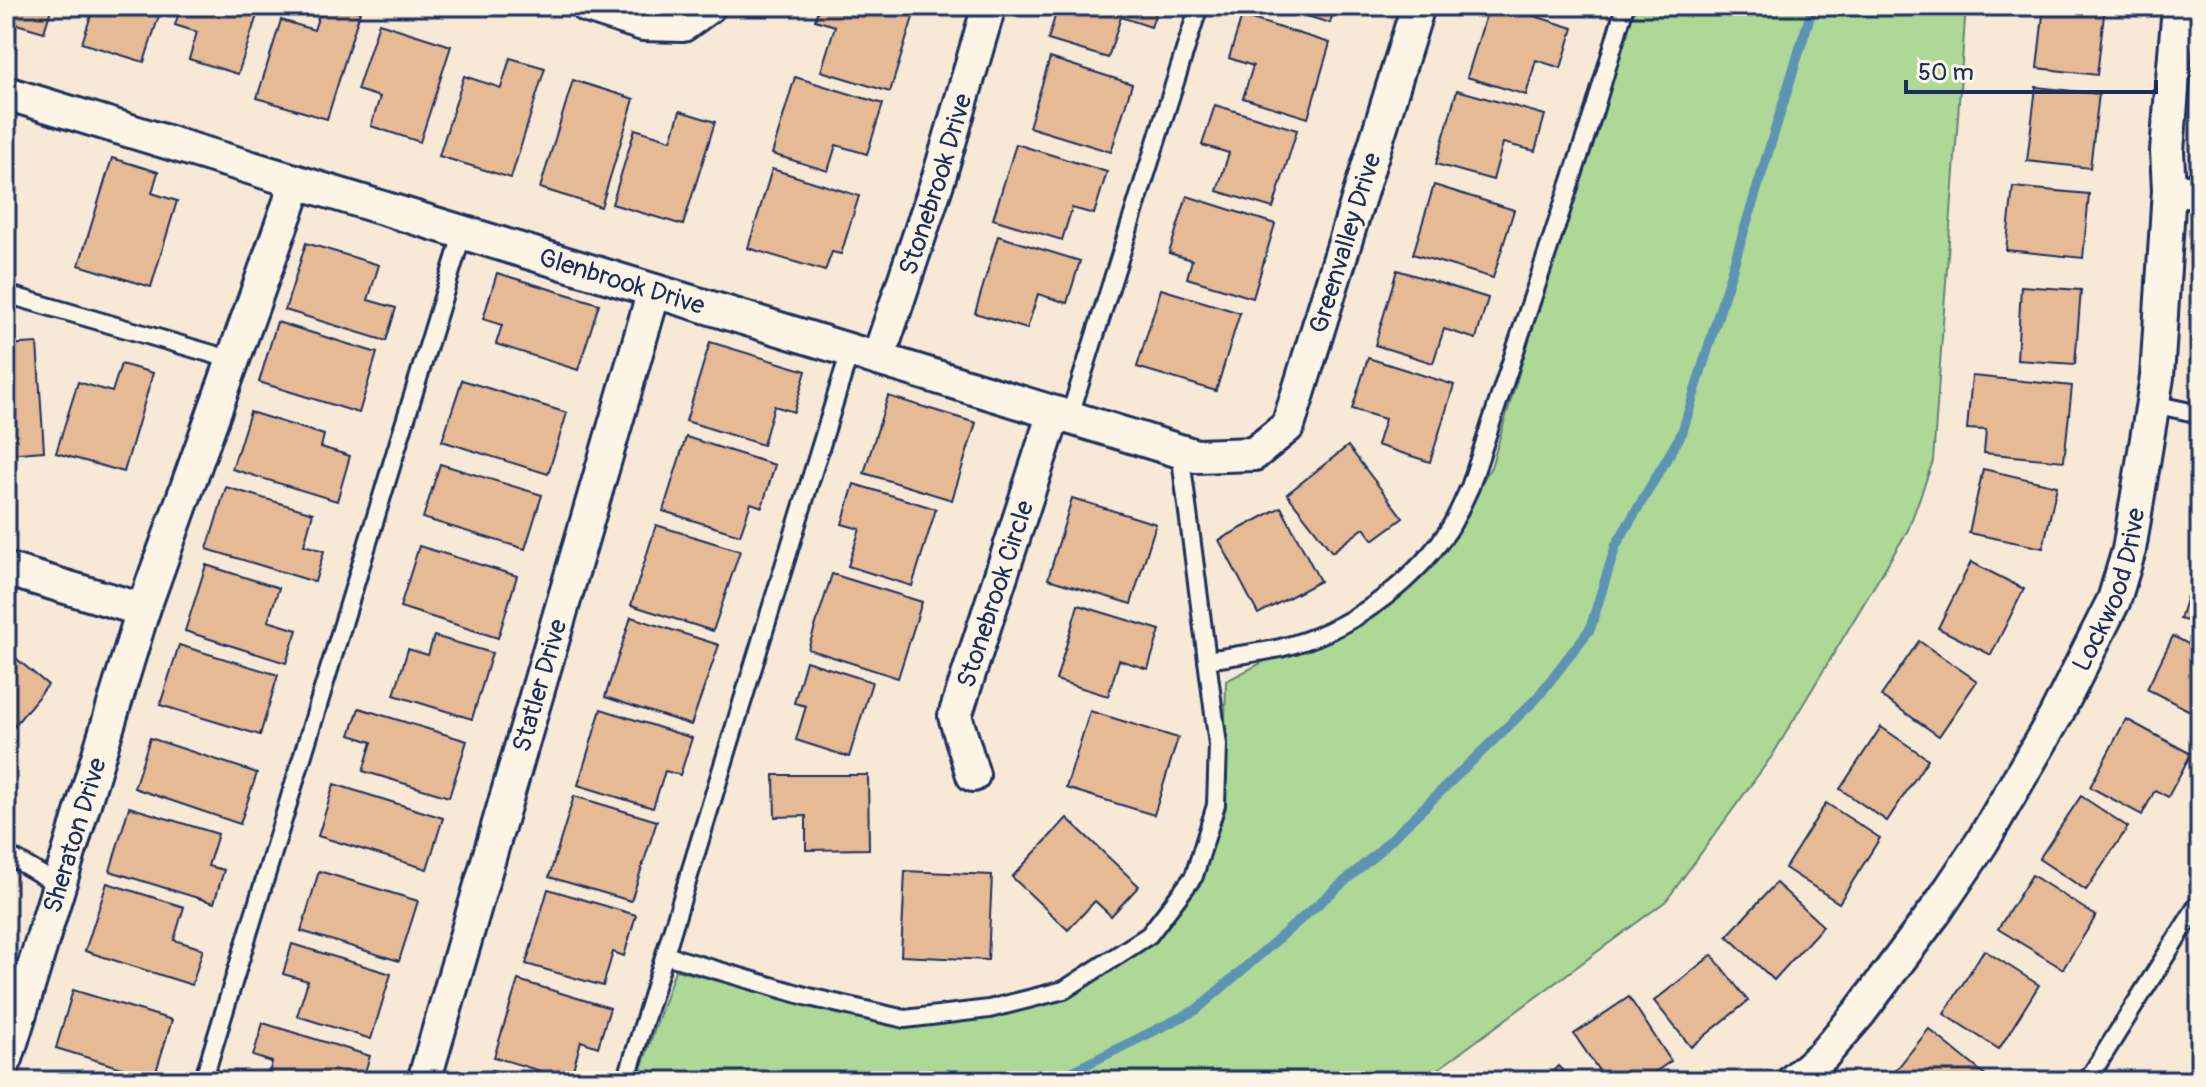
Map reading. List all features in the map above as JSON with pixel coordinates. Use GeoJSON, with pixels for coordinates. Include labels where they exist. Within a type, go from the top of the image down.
{"type":"FeatureCollection","features":[{"type":"Feature","properties":{"kind":"street"},"geometry":{"type":"LineString","coordinates":[[587,6],[643,24],[683,25],[706,8]]}},
{"type":"Feature","properties":{"kind":"street","name":"Stonebrook Drive"},"geometry":{"type":"LineString","coordinates":[[864,355],[939,177],[989,6]]}},
{"type":"Feature","properties":{"kind":"street","name":"Greenvalley Drive"},"geometry":{"type":"LineString","coordinates":[[1241,456],[1254,454],[1288,426],[1418,6]]}},
{"type":"Feature","properties":{"kind":"street","name":"Lockwood Drive"},"geometry":{"type":"LineString","coordinates":[[1793,1081],[1823,1055],[1851,1023],[1937,909],[1982,842],[2055,717],[2114,600],[2129,550],[2185,191],[2167,151],[2179,6]]}},
{"type":"Feature","properties":{"kind":"street","name":"Glenbrook Drive"},"geometry":{"type":"LineString","coordinates":[[6,93],[1196,456],[1241,456]]}},
{"type":"Feature","properties":{"kind":"street","name":"Sheraton Drive"},"geometry":{"type":"LineString","coordinates":[[6,1059],[143,610],[297,182]]}},
{"type":"Feature","properties":{"kind":"street","name":"Statler Drive"},"geometry":{"type":"LineString","coordinates":[[424,1081],[654,291]]}},
{"type":"Feature","properties":{"kind":"street","name":"Stonebrook Circle"},"geometry":{"type":"LineString","coordinates":[[973,775],[955,716],[1062,415]]}},
{"type":"Feature","properties":{"kind":"street"},"geometry":{"type":"LineString","coordinates":[[12,571],[143,610]]}},
{"type":"Feature","properties":{"kind":"lane"},"geometry":{"type":"LineString","coordinates":[[1062,415],[1199,6]]}},
{"type":"Feature","properties":{"kind":"lane"},"geometry":{"type":"LineString","coordinates":[[1207,660],[1282,647],[1326,632],[1371,608],[1420,567],[1449,528],[1470,487],[1589,126],[1625,6]]}},
{"type":"Feature","properties":{"kind":"lane"},"geometry":{"type":"LineString","coordinates":[[203,1081],[463,232]]}},
{"type":"Feature","properties":{"kind":"lane"},"geometry":{"type":"LineString","coordinates":[[6,294],[233,360]]}},
{"type":"Feature","properties":{"kind":"lane"},"geometry":{"type":"LineString","coordinates":[[626,1081],[864,355]]}},
{"type":"Feature","properties":{"kind":"lane"},"geometry":{"type":"LineString","coordinates":[[2153,404],[2200,414]]}},
{"type":"Feature","properties":{"kind":"lane"},"geometry":{"type":"LineString","coordinates":[[665,955],[809,997],[905,1019],[989,1009],[1064,990],[1149,935],[1194,876],[1216,805],[1218,745],[1180,451]]}},
{"type":"Feature","properties":{"kind":"lane"},"geometry":{"type":"LineString","coordinates":[[6,854],[59,885]]}},
{"type":"Feature","properties":{"kind":"lane"},"geometry":{"type":"LineString","coordinates":[[2087,1081],[2200,901]]}},
{"type":"Feature","properties":{"kind":"green space"},"geometry":{"type":"Polygon","coordinates":[[[1628,6],[1966,6],[1933,461],[1908,530],[1772,756],[1666,901],[1422,1081],[637,1081],[675,970],[897,1023],[937,1024],[1067,996],[1157,937],[1223,809],[1226,681],[1381,602],[1447,541],[1491,467],[1628,6]]]}},
{"type":"Feature","properties":{"kind":"building"},"geometry":{"type":"Polygon","coordinates":[[[6,6],[52,6],[44,32],[6,21],[6,6]]]}},
{"type":"Feature","properties":{"kind":"building"},"geometry":{"type":"Polygon","coordinates":[[[94,6],[162,6],[144,62],[82,43],[94,6]]]}},
{"type":"Feature","properties":{"kind":"building"},"geometry":{"type":"Polygon","coordinates":[[[181,6],[260,6],[238,74],[189,59],[197,32],[175,25],[181,6]]]}},
{"type":"Feature","properties":{"kind":"building"},"geometry":{"type":"Polygon","coordinates":[[[322,6],[341,6],[360,12],[327,119],[257,98],[281,20],[314,30],[322,6]]]}},
{"type":"Feature","properties":{"kind":"building"},"geometry":{"type":"Polygon","coordinates":[[[819,6],[887,6],[914,14],[890,92],[821,71],[835,26],[815,20],[819,6]]]}},
{"type":"Feature","properties":{"kind":"building"},"geometry":{"type":"Polygon","coordinates":[[[1058,6],[1158,6],[1151,27],[1121,17],[1108,58],[1048,40],[1058,6]]]}},
{"type":"Feature","properties":{"kind":"building"},"geometry":{"type":"Polygon","coordinates":[[[1274,6],[1335,6],[1330,23],[1274,6]]]}},
{"type":"Feature","properties":{"kind":"building"},"geometry":{"type":"Polygon","coordinates":[[[1489,6],[1502,6],[1573,28],[1561,68],[1536,60],[1526,95],[1467,77],[1489,6]]]}},
{"type":"Feature","properties":{"kind":"building"},"geometry":{"type":"Polygon","coordinates":[[[2044,6],[2105,6],[2097,75],[2037,68],[2044,6]]]}},
{"type":"Feature","properties":{"kind":"building"},"geometry":{"type":"Polygon","coordinates":[[[1242,16],[1330,43],[1308,118],[1243,98],[1253,66],[1229,58],[1242,16]]]}},
{"type":"Feature","properties":{"kind":"building"},"geometry":{"type":"Polygon","coordinates":[[[379,23],[451,46],[420,142],[371,126],[380,97],[357,90],[379,23]]]}},
{"type":"Feature","properties":{"kind":"building"},"geometry":{"type":"Polygon","coordinates":[[[510,58],[545,68],[511,178],[439,156],[464,76],[501,88],[510,58]]]}},
{"type":"Feature","properties":{"kind":"building"},"geometry":{"type":"Polygon","coordinates":[[[1050,58],[1132,84],[1111,152],[1029,127],[1050,58]]]}},
{"type":"Feature","properties":{"kind":"building"},"geometry":{"type":"Polygon","coordinates":[[[795,77],[883,104],[867,154],[836,145],[828,171],[772,154],[795,77]]]}},
{"type":"Feature","properties":{"kind":"building"},"geometry":{"type":"Polygon","coordinates":[[[573,80],[634,99],[601,207],[540,188],[573,80]]]}},
{"type":"Feature","properties":{"kind":"building"},"geometry":{"type":"Polygon","coordinates":[[[2036,87],[2099,94],[2090,168],[2027,161],[2036,87]]]}},
{"type":"Feature","properties":{"kind":"building"},"geometry":{"type":"Polygon","coordinates":[[[1457,90],[1545,115],[1535,151],[1503,143],[1493,180],[1436,164],[1457,90]]]}},
{"type":"Feature","properties":{"kind":"building"},"geometry":{"type":"Polygon","coordinates":[[[1215,105],[1297,130],[1273,208],[1217,191],[1229,153],[1202,145],[1215,105]]]}},
{"type":"Feature","properties":{"kind":"building"},"geometry":{"type":"Polygon","coordinates":[[[680,111],[715,122],[683,225],[612,204],[635,129],[671,140],[680,111]]]}},
{"type":"Feature","properties":{"kind":"building"},"geometry":{"type":"Polygon","coordinates":[[[1016,144],[1107,172],[1094,214],[1072,208],[1062,240],[993,219],[1016,144]]]}},
{"type":"Feature","properties":{"kind":"building"},"geometry":{"type":"Polygon","coordinates":[[[112,158],[158,172],[152,193],[177,201],[151,287],[79,265],[112,158]]]}},
{"type":"Feature","properties":{"kind":"building"},"geometry":{"type":"Polygon","coordinates":[[[772,169],[859,196],[841,254],[832,252],[825,271],[748,248],[772,169]]]}},
{"type":"Feature","properties":{"kind":"building"},"geometry":{"type":"Polygon","coordinates":[[[1434,185],[1514,210],[1493,278],[1413,254],[1434,185]]]}},
{"type":"Feature","properties":{"kind":"building"},"geometry":{"type":"Polygon","coordinates":[[[2013,187],[2089,194],[2083,258],[2006,250],[2013,187]]]}},
{"type":"Feature","properties":{"kind":"building"},"geometry":{"type":"Polygon","coordinates":[[[1187,196],[1275,224],[1253,298],[1187,278],[1192,260],[1169,253],[1187,196]]]}},
{"type":"Feature","properties":{"kind":"building"},"geometry":{"type":"Polygon","coordinates":[[[998,236],[1080,261],[1067,303],[1038,294],[1027,329],[975,313],[998,236]]]}},
{"type":"Feature","properties":{"kind":"building"},"geometry":{"type":"Polygon","coordinates":[[[306,243],[379,265],[368,300],[396,308],[386,341],[285,310],[306,243]]]}},
{"type":"Feature","properties":{"kind":"building"},"geometry":{"type":"Polygon","coordinates":[[[1397,270],[1488,298],[1476,339],[1444,329],[1433,363],[1375,345],[1397,270]]]}},
{"type":"Feature","properties":{"kind":"building"},"geometry":{"type":"Polygon","coordinates":[[[497,273],[599,304],[578,370],[496,344],[502,325],[483,319],[497,273]]]}},
{"type":"Feature","properties":{"kind":"building"},"geometry":{"type":"Polygon","coordinates":[[[2021,286],[2081,290],[2075,364],[2017,360],[2021,286]]]}},
{"type":"Feature","properties":{"kind":"building"},"geometry":{"type":"Polygon","coordinates":[[[1161,289],[1240,313],[1216,391],[1137,367],[1161,289]]]}},
{"type":"Feature","properties":{"kind":"building"},"geometry":{"type":"Polygon","coordinates":[[[277,322],[377,353],[359,413],[259,382],[277,322]]]}},
{"type":"Feature","properties":{"kind":"building"},"geometry":{"type":"Polygon","coordinates":[[[710,342],[806,371],[794,412],[774,406],[763,445],[686,421],[710,342]]]}},
{"type":"Feature","properties":{"kind":"building"},"geometry":{"type":"Polygon","coordinates":[[[37,343],[44,451],[6,454],[6,345],[37,343]]]}},
{"type":"Feature","properties":{"kind":"building"},"geometry":{"type":"Polygon","coordinates":[[[1368,358],[1454,385],[1430,462],[1377,445],[1385,419],[1352,409],[1368,358]]]}},
{"type":"Feature","properties":{"kind":"building"},"geometry":{"type":"Polygon","coordinates":[[[121,364],[153,373],[124,472],[56,453],[78,382],[112,392],[121,364]]]}},
{"type":"Feature","properties":{"kind":"building"},"geometry":{"type":"Polygon","coordinates":[[[1972,376],[2072,386],[2064,461],[1984,453],[1986,430],[1967,429],[1972,376]]]}},
{"type":"Feature","properties":{"kind":"building"},"geometry":{"type":"Polygon","coordinates":[[[462,380],[567,413],[548,474],[442,441],[462,380]]]}},
{"type":"Feature","properties":{"kind":"building"},"geometry":{"type":"Polygon","coordinates":[[[888,396],[976,423],[952,500],[864,473],[888,396]]]}},
{"type":"Feature","properties":{"kind":"building"},"geometry":{"type":"Polygon","coordinates":[[[250,412],[324,435],[321,447],[350,456],[337,501],[232,469],[250,412]]]}},
{"type":"Feature","properties":{"kind":"building"},"geometry":{"type":"Polygon","coordinates":[[[686,437],[775,465],[762,507],[751,503],[740,535],[663,511],[686,437]]]}},
{"type":"Feature","properties":{"kind":"building"},"geometry":{"type":"Polygon","coordinates":[[[1348,446],[1403,518],[1373,540],[1364,528],[1332,552],[1287,494],[1348,446]]]}},
{"type":"Feature","properties":{"kind":"building"},"geometry":{"type":"Polygon","coordinates":[[[440,464],[542,495],[525,549],[423,518],[440,464]]]}},
{"type":"Feature","properties":{"kind":"building"},"geometry":{"type":"Polygon","coordinates":[[[1983,469],[2057,486],[2043,548],[1969,533],[1983,469]]]}},
{"type":"Feature","properties":{"kind":"building"},"geometry":{"type":"Polygon","coordinates":[[[854,484],[936,509],[912,586],[848,566],[860,529],[842,524],[854,484]]]}},
{"type":"Feature","properties":{"kind":"building"},"geometry":{"type":"Polygon","coordinates":[[[226,487],[313,513],[304,545],[324,551],[315,582],[207,549],[226,487]]]}},
{"type":"Feature","properties":{"kind":"building"},"geometry":{"type":"Polygon","coordinates":[[[1072,498],[1156,524],[1131,604],[1048,579],[1072,498]]]}},
{"type":"Feature","properties":{"kind":"building"},"geometry":{"type":"Polygon","coordinates":[[[1281,507],[1320,581],[1258,614],[1219,540],[1281,507]]]}},
{"type":"Feature","properties":{"kind":"building"},"geometry":{"type":"Polygon","coordinates":[[[656,525],[740,551],[713,631],[631,605],[656,525]]]}},
{"type":"Feature","properties":{"kind":"building"},"geometry":{"type":"Polygon","coordinates":[[[419,546],[517,576],[498,638],[400,607],[419,546]]]}},
{"type":"Feature","properties":{"kind":"building"},"geometry":{"type":"Polygon","coordinates":[[[2200,554],[2200,625],[2180,619],[2200,554]]]}},
{"type":"Feature","properties":{"kind":"building"},"geometry":{"type":"Polygon","coordinates":[[[1971,562],[2024,589],[1991,655],[1938,628],[1971,562]]]}},
{"type":"Feature","properties":{"kind":"building"},"geometry":{"type":"Polygon","coordinates":[[[206,565],[279,588],[268,621],[297,630],[286,663],[185,631],[206,565]]]}},
{"type":"Feature","properties":{"kind":"building"},"geometry":{"type":"Polygon","coordinates":[[[832,574],[922,602],[898,678],[808,649],[832,574]]]}},
{"type":"Feature","properties":{"kind":"building"},"geometry":{"type":"Polygon","coordinates":[[[1078,605],[1160,630],[1148,669],[1119,660],[1108,696],[1056,680],[1078,605]]]}},
{"type":"Feature","properties":{"kind":"building"},"geometry":{"type":"Polygon","coordinates":[[[631,617],[719,645],[691,725],[605,697],[631,617]]]}},
{"type":"Feature","properties":{"kind":"building"},"geometry":{"type":"Polygon","coordinates":[[[434,636],[492,653],[472,719],[394,695],[408,649],[428,655],[434,636]]]}},
{"type":"Feature","properties":{"kind":"building"},"geometry":{"type":"Polygon","coordinates":[[[2173,636],[2200,650],[2200,716],[2147,689],[2173,636]]]}},
{"type":"Feature","properties":{"kind":"building"},"geometry":{"type":"Polygon","coordinates":[[[1919,641],[1977,681],[1939,736],[1881,696],[1919,641]]]}},
{"type":"Feature","properties":{"kind":"building"},"geometry":{"type":"Polygon","coordinates":[[[179,645],[278,675],[260,735],[160,705],[179,645]]]}},
{"type":"Feature","properties":{"kind":"building"},"geometry":{"type":"Polygon","coordinates":[[[6,650],[48,685],[6,736],[6,650]]]}},
{"type":"Feature","properties":{"kind":"building"},"geometry":{"type":"Polygon","coordinates":[[[806,661],[872,682],[849,757],[796,740],[806,706],[794,703],[806,661]]]}},
{"type":"Feature","properties":{"kind":"building"},"geometry":{"type":"Polygon","coordinates":[[[359,708],[467,741],[449,797],[363,771],[372,742],[350,735],[359,708]]]}},
{"type":"Feature","properties":{"kind":"building"},"geometry":{"type":"Polygon","coordinates":[[[601,709],[692,738],[680,775],[665,771],[653,808],[578,785],[601,709]]]}},
{"type":"Feature","properties":{"kind":"building"},"geometry":{"type":"Polygon","coordinates":[[[1090,711],[1178,738],[1154,815],[1066,788],[1090,711]]]}},
{"type":"Feature","properties":{"kind":"building"},"geometry":{"type":"Polygon","coordinates":[[[2126,719],[2191,754],[2168,797],[2155,790],[2142,815],[2090,787],[2126,719]]]}},
{"type":"Feature","properties":{"kind":"building"},"geometry":{"type":"Polygon","coordinates":[[[1881,727],[1928,759],[1887,821],[1840,789],[1881,727]]]}},
{"type":"Feature","properties":{"kind":"building"},"geometry":{"type":"Polygon","coordinates":[[[150,738],[257,773],[240,824],[134,788],[150,738]]]}},
{"type":"Feature","properties":{"kind":"building"},"geometry":{"type":"Polygon","coordinates":[[[774,775],[868,775],[869,849],[806,850],[806,816],[775,817],[774,775]]]}},
{"type":"Feature","properties":{"kind":"building"},"geometry":{"type":"Polygon","coordinates":[[[334,784],[443,818],[427,869],[318,836],[334,784]]]}},
{"type":"Feature","properties":{"kind":"building"},"geometry":{"type":"Polygon","coordinates":[[[574,796],[657,821],[631,901],[549,877],[574,796]]]}},
{"type":"Feature","properties":{"kind":"building"},"geometry":{"type":"Polygon","coordinates":[[[2081,796],[2128,827],[2086,890],[2039,859],[2081,796]]]}},
{"type":"Feature","properties":{"kind":"building"},"geometry":{"type":"Polygon","coordinates":[[[1826,803],[1880,838],[1839,903],[1785,868],[1826,803]]]}},
{"type":"Feature","properties":{"kind":"building"},"geometry":{"type":"Polygon","coordinates":[[[129,807],[218,834],[208,866],[224,870],[214,903],[110,871],[129,807]]]}},
{"type":"Feature","properties":{"kind":"building"},"geometry":{"type":"Polygon","coordinates":[[[1067,818],[1139,886],[1111,916],[1095,901],[1068,930],[1012,877],[1067,818]]]}},
{"type":"Feature","properties":{"kind":"building"},"geometry":{"type":"Polygon","coordinates":[[[319,871],[418,901],[399,961],[301,931],[319,871]]]}},
{"type":"Feature","properties":{"kind":"building"},"geometry":{"type":"Polygon","coordinates":[[[905,871],[992,875],[988,960],[901,956],[905,871]]]}},
{"type":"Feature","properties":{"kind":"building"},"geometry":{"type":"Polygon","coordinates":[[[2032,875],[2096,916],[2063,969],[1998,929],[2032,875]]]}},
{"type":"Feature","properties":{"kind":"building"},"geometry":{"type":"Polygon","coordinates":[[[107,883],[184,907],[174,940],[203,949],[192,985],[85,951],[107,883]]]}},
{"type":"Feature","properties":{"kind":"building"},"geometry":{"type":"Polygon","coordinates":[[[1776,883],[1823,926],[1774,980],[1727,936],[1776,883]]]}},
{"type":"Feature","properties":{"kind":"building"},"geometry":{"type":"Polygon","coordinates":[[[548,889],[636,915],[624,956],[613,952],[603,986],[526,964],[548,889]]]}},
{"type":"Feature","properties":{"kind":"building"},"geometry":{"type":"Polygon","coordinates":[[[292,944],[391,974],[371,1039],[297,1016],[308,981],[283,974],[292,944]]]}},
{"type":"Feature","properties":{"kind":"building"},"geometry":{"type":"Polygon","coordinates":[[[1984,950],[2039,985],[1999,1049],[1944,1014],[1984,950]]]}},
{"type":"Feature","properties":{"kind":"building"},"geometry":{"type":"Polygon","coordinates":[[[1712,955],[1748,1001],[1691,1047],[1654,1001],[1712,955]]]}},
{"type":"Feature","properties":{"kind":"building"},"geometry":{"type":"Polygon","coordinates":[[[518,980],[610,1008],[598,1047],[581,1041],[570,1080],[494,1057],[518,980]]]}},
{"type":"Feature","properties":{"kind":"building"},"geometry":{"type":"Polygon","coordinates":[[[73,990],[172,1020],[154,1078],[56,1048],[73,990]]]}},
{"type":"Feature","properties":{"kind":"building"},"geometry":{"type":"Polygon","coordinates":[[[1629,997],[1671,1061],[1642,1081],[1606,1081],[1574,1034],[1629,997]]]}},
{"type":"Feature","properties":{"kind":"building"},"geometry":{"type":"Polygon","coordinates":[[[263,1023],[370,1056],[362,1081],[267,1081],[272,1062],[253,1056],[263,1023]]]}},
{"type":"Feature","properties":{"kind":"building"},"geometry":{"type":"Polygon","coordinates":[[[1929,1029],[1989,1078],[1986,1081],[1902,1081],[1893,1074],[1929,1029]]]}},
{"type":"Feature","properties":{"kind":"building"},"geometry":{"type":"Polygon","coordinates":[[[2197,1065],[2200,1066],[2200,1081],[2191,1081],[2197,1065]]]}},
{"type":"Feature","properties":{"kind":"building"},"geometry":{"type":"Polygon","coordinates":[[[1558,1066],[1573,1081],[1543,1081],[1558,1066]]]}},
{"type":"Feature","properties":{"kind":"building"},"geometry":{"type":"Polygon","coordinates":[[[492,1070],[529,1081],[488,1081],[492,1070]]]}},
{"type":"Feature","properties":{"kind":"waterway"},"geometry":{"type":"LineString","coordinates":[[1053,1081],[1196,1010],[1375,855],[1537,698],[1590,629],[1616,545],[1682,433],[1813,6]]}}]}
